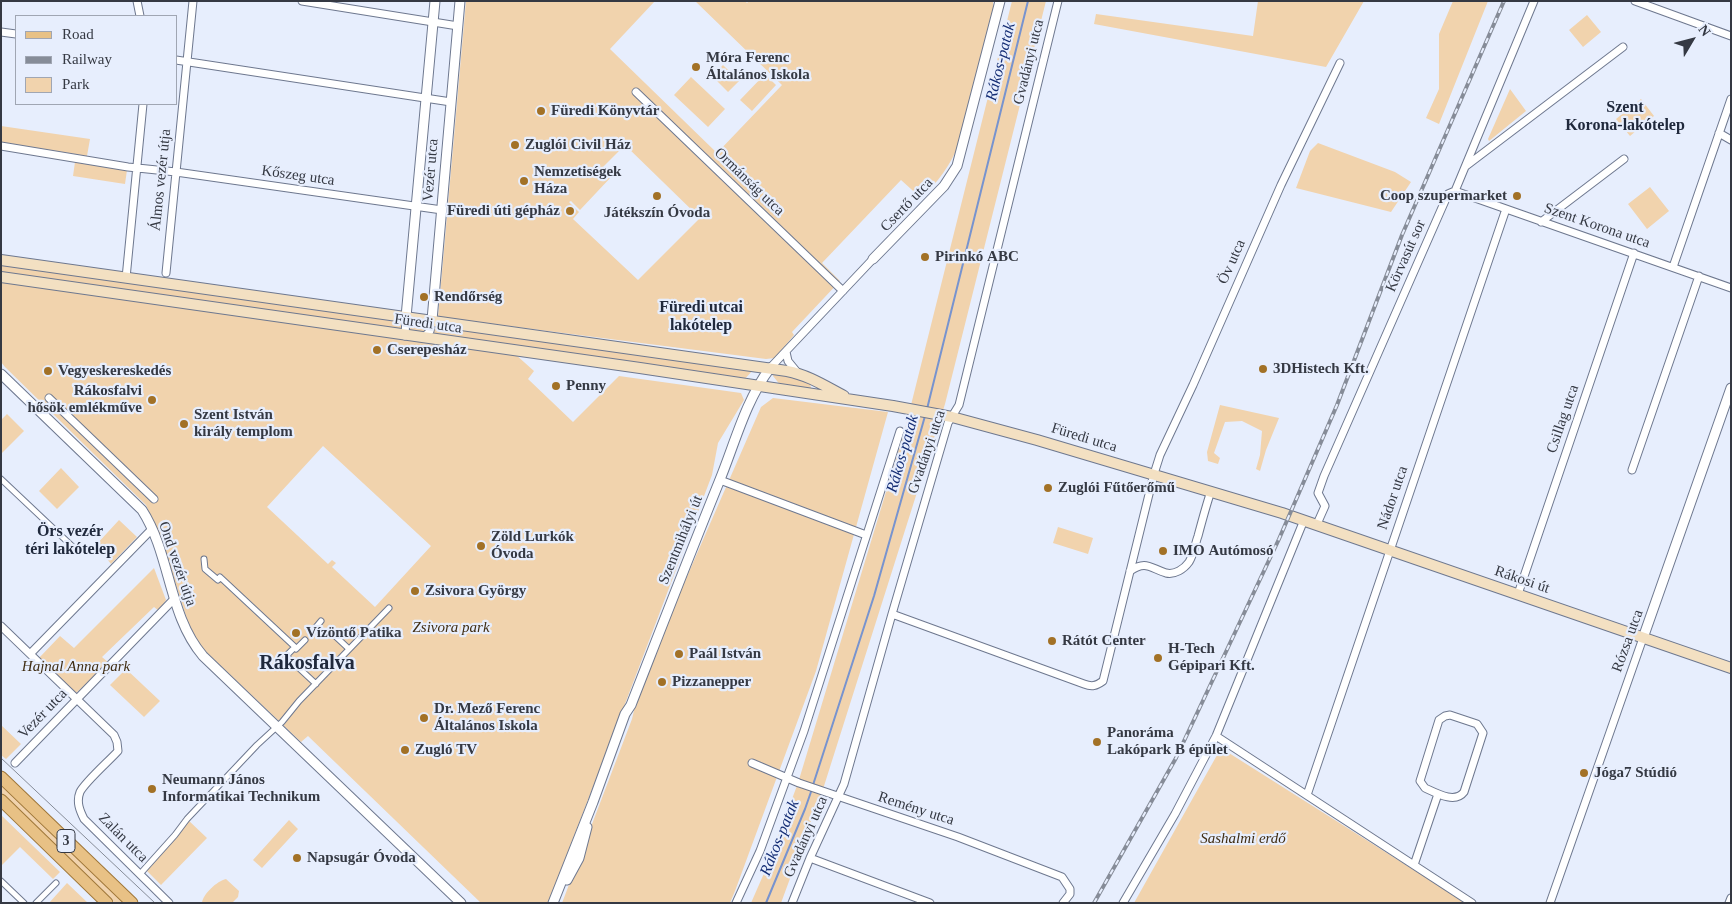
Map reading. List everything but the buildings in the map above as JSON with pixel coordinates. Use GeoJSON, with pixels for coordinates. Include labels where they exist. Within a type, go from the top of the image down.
{"type":"FeatureCollection","features":[{"type":"Feature","properties":{"kind":"main road","name":"Füredi utca"},"geometry":{"type":"LineString","coordinates":[[1,260],[770,368],[798,373],[816,380],[851,400]]}},
{"type":"Feature","properties":{"kind":"main road","name":"Füredi utca"},"geometry":{"type":"LineString","coordinates":[[1,278],[758,386],[952,417],[1154,474],[1304,520]]}},
{"type":"Feature","properties":{"kind":"main road","name":"Rákosi út"},"geometry":{"type":"LineString","coordinates":[[1304,520],[1731,668]]}},
{"type":"Feature","properties":{"kind":"main road","name":"3"},"geometry":{"type":"LineString","coordinates":[[1,778],[132,903]]}},
{"type":"Feature","properties":{"kind":"main road","name":"3"},"geometry":{"type":"LineString","coordinates":[[1,800],[107,903]]}},
{"type":"Feature","properties":{"kind":"street"},"geometry":{"type":"LineString","coordinates":[[136,1],[140,15]]}},
{"type":"Feature","properties":{"kind":"street","name":"Álmos vezér útja"},"geometry":{"type":"LineString","coordinates":[[166,273],[193,1]]}},
{"type":"Feature","properties":{"kind":"street"},"geometry":{"type":"LineString","coordinates":[[302,1],[458,26]]}},
{"type":"Feature","properties":{"kind":"street","name":"Vezér utca"},"geometry":{"type":"LineString","coordinates":[[405,336],[435,1]]}},
{"type":"Feature","properties":{"kind":"street","name":"Vezér utca"},"geometry":{"type":"LineString","coordinates":[[423,338],[430,331],[432,320],[460,1]]}},
{"type":"Feature","properties":{"kind":"street","name":"Csertő utca"},"geometry":{"type":"LineString","coordinates":[[758,386],[770,368],[944,186],[957,166],[1000,1]]}},
{"type":"Feature","properties":{"kind":"street","name":"Gvadányi utca"},"geometry":{"type":"LineString","coordinates":[[792,903],[810,858],[844,784],[948,423],[959,404],[1058,1]]}},
{"type":"Feature","properties":{"kind":"street","name":"Körvasút sor"},"geometry":{"type":"LineString","coordinates":[[1318,524],[1325,506],[1318,493],[1324,476],[1448,194],[1454,192],[1534,1]]}},
{"type":"Feature","properties":{"kind":"street"},"geometry":{"type":"LineString","coordinates":[[1635,1],[1731,36]]}},
{"type":"Feature","properties":{"kind":"street"},"geometry":{"type":"LineString","coordinates":[[1,32],[15,34]]}},
{"type":"Feature","properties":{"kind":"street"},"geometry":{"type":"LineString","coordinates":[[1464,167],[1623,46]]}},
{"type":"Feature","properties":{"kind":"street"},"geometry":{"type":"LineString","coordinates":[[178,60],[451,102]]}},
{"type":"Feature","properties":{"kind":"street","name":"Öv utca"},"geometry":{"type":"LineString","coordinates":[[892,614],[1084,684],[1092,686],[1098,685],[1103,681],[1160,455],[1281,185],[1340,63]]}},
{"type":"Feature","properties":{"kind":"street","name":"Ormánság utca"},"geometry":{"type":"LineString","coordinates":[[636,92],[843,291]]}},
{"type":"Feature","properties":{"kind":"street"},"geometry":{"type":"LineString","coordinates":[[1673,267],[1731,99]]}},
{"type":"Feature","properties":{"kind":"street","name":"Álmos vezér útja"},"geometry":{"type":"LineString","coordinates":[[126,278],[143,105]]}},
{"type":"Feature","properties":{"kind":"street"},"geometry":{"type":"LineString","coordinates":[[1718,133],[1731,140]]}},
{"type":"Feature","properties":{"kind":"street"},"geometry":{"type":"LineString","coordinates":[[1,146],[136,167]]}},
{"type":"Feature","properties":{"kind":"street"},"geometry":{"type":"LineString","coordinates":[[1541,222],[1624,159]]}},
{"type":"Feature","properties":{"kind":"street","name":"Kőszeg utca"},"geometry":{"type":"LineString","coordinates":[[136,167],[442,210]]}},
{"type":"Feature","properties":{"kind":"street","name":"Szent Korona utca"},"geometry":{"type":"LineString","coordinates":[[1454,192],[1731,288]]}},
{"type":"Feature","properties":{"kind":"street","name":"Nádor utca"},"geometry":{"type":"LineString","coordinates":[[1307,795],[1506,210]]}},
{"type":"Feature","properties":{"kind":"street","name":"Csillag utca"},"geometry":{"type":"LineString","coordinates":[[1518,594],[1634,253]]}},
{"type":"Feature","properties":{"kind":"street"},"geometry":{"type":"LineString","coordinates":[[1632,470],[1698,276]]}},
{"type":"Feature","properties":{"kind":"street"},"geometry":{"type":"LineString","coordinates":[[786,352],[788,361],[798,373]]}},
{"type":"Feature","properties":{"kind":"street","name":"Ond vezér útja"},"geometry":{"type":"LineString","coordinates":[[1,374],[142,510],[152,529],[185,630],[198,650],[461,903]]}},
{"type":"Feature","properties":{"kind":"street","name":"Szentmihályi út"},"geometry":{"type":"LineString","coordinates":[[553,903],[558,889],[568,878],[579,858],[586,836],[591,808],[624,714],[631,705],[720,480],[734,439],[758,386]]}},
{"type":"Feature","properties":{"kind":"street","name":"Rózsa utca"},"geometry":{"type":"LineString","coordinates":[[1550,903],[1731,388]]}},
{"type":"Feature","properties":{"kind":"street"},"geometry":{"type":"LineString","coordinates":[[49,398],[154,499]]}},
{"type":"Feature","properties":{"kind":"street"},"geometry":{"type":"LineString","coordinates":[[736,903],[760,850],[804,731],[900,431]]}},
{"type":"Feature","properties":{"kind":"street"},"geometry":{"type":"LineString","coordinates":[[1,479],[73,547]]}},
{"type":"Feature","properties":{"kind":"street"},"geometry":{"type":"LineString","coordinates":[[720,480],[866,535]]}},
{"type":"Feature","properties":{"kind":"street"},"geometry":{"type":"LineString","coordinates":[[1130,571],[1139,565],[1147,565],[1168,574],[1176,573],[1183,569],[1189,562],[1193,552],[1211,491]]}},
{"type":"Feature","properties":{"kind":"street"},"geometry":{"type":"LineString","coordinates":[[1123,903],[1175,814],[1216,736],[1304,520]]}},
{"type":"Feature","properties":{"kind":"street"},"geometry":{"type":"LineString","coordinates":[[30,654],[152,529]]}},
{"type":"Feature","properties":{"kind":"street"},"geometry":{"type":"LineString","coordinates":[[204,559],[206,569],[218,580],[220,577],[295,647]]}},
{"type":"Feature","properties":{"kind":"street","name":"Vezér utca"},"geometry":{"type":"LineString","coordinates":[[15,763],[174,598]]}},
{"type":"Feature","properties":{"kind":"street"},"geometry":{"type":"LineString","coordinates":[[140,874],[187,819],[389,608]]}},
{"type":"Feature","properties":{"kind":"street"},"geometry":{"type":"LineString","coordinates":[[311,633],[321,621]]}},
{"type":"Feature","properties":{"kind":"street","name":"Zalán utca"},"geometry":{"type":"LineString","coordinates":[[1,626],[114,735],[119,747],[118,751],[80,793],[78,803],[84,819],[169,903]]}},
{"type":"Feature","properties":{"kind":"street"},"geometry":{"type":"LineString","coordinates":[[333,634],[349,650]]}},
{"type":"Feature","properties":{"kind":"street"},"geometry":{"type":"LineString","coordinates":[[304,640],[286,656],[316,684]]}},
{"type":"Feature","properties":{"kind":"street"},"geometry":{"type":"LineString","coordinates":[[1448,715],[1478,724],[1483,735],[1464,792],[1461,796],[1455,798],[1438,794],[1425,788],[1420,781],[1439,720],[1448,715]]}},
{"type":"Feature","properties":{"kind":"street"},"geometry":{"type":"LineString","coordinates":[[1216,736],[1472,903]]}},
{"type":"Feature","properties":{"kind":"street","name":"Remény utca"},"geometry":{"type":"LineString","coordinates":[[752,763],[821,791],[958,837],[1062,877],[1068,884],[1070,894],[1063,903]]}},
{"type":"Feature","properties":{"kind":"street"},"geometry":{"type":"LineString","coordinates":[[1414,865],[1438,794]]}},
{"type":"Feature","properties":{"kind":"street"},"geometry":{"type":"LineString","coordinates":[[810,858],[930,903]]}},
{"type":"Feature","properties":{"kind":"street"},"geometry":{"type":"LineString","coordinates":[[1,881],[24,903]]}},
{"type":"Feature","properties":{"kind":"street"},"geometry":{"type":"LineString","coordinates":[[36,903],[56,883]]}},
{"type":"Feature","properties":{"kind":"street"},"geometry":{"type":"LineString","coordinates":[[1729,903],[1731,898]]}},
{"type":"Feature","properties":{"kind":"green space"},"geometry":{"type":"Polygon","coordinates":[[[466,1],[655,1],[610,49],[717,153],[782,85],[695,1],[745,1],[747,3],[749,1],[993,1],[994,10],[959,144],[948,167],[921,198],[901,180],[822,263],[840,281],[792,332],[794,335],[775,358],[766,359],[438,317],[466,1]],[[625,145],[603,167],[612,176],[580,210],[571,201],[569,202],[579,212],[573,219],[638,280],[700,218],[625,145]]]}},
{"type":"Feature","properties":{"kind":"green space"},"geometry":{"type":"Polygon","coordinates":[[[1012,1],[1046,1],[945,404],[824,786],[781,903],[751,903],[798,783],[905,429],[1012,1]]]}},
{"type":"Feature","properties":{"kind":"green space"},"geometry":{"type":"Polygon","coordinates":[[[1258,1],[1364,1],[1326,67],[1094,24],[1096,14],[1253,36],[1258,1]]]}},
{"type":"Feature","properties":{"kind":"green space"},"geometry":{"type":"Polygon","coordinates":[[[1453,1],[1488,1],[1439,124],[1426,118],[1439,89],[1439,34],[1453,1]]]}},
{"type":"Feature","properties":{"kind":"green space"},"geometry":{"type":"Polygon","coordinates":[[[1587,15],[1601,32],[1583,47],[1569,30],[1587,15]]]}},
{"type":"Feature","properties":{"kind":"green space"},"geometry":{"type":"Polygon","coordinates":[[[723,65],[739,81],[728,92],[712,76],[723,65]]]}},
{"type":"Feature","properties":{"kind":"green space"},"geometry":{"type":"Polygon","coordinates":[[[765,74],[776,85],[752,111],[740,100],[765,74]]]}},
{"type":"Feature","properties":{"kind":"green space"},"geometry":{"type":"Polygon","coordinates":[[[691,77],[725,109],[708,127],[674,95],[691,77]]]}},
{"type":"Feature","properties":{"kind":"green space"},"geometry":{"type":"Polygon","coordinates":[[[1510,89],[1526,111],[1489,141],[1488,139],[1510,89]]]}},
{"type":"Feature","properties":{"kind":"green space"},"geometry":{"type":"Polygon","coordinates":[[[1641,99],[1654,116],[1630,136],[1616,119],[1641,99]]]}},
{"type":"Feature","properties":{"kind":"green space"},"geometry":{"type":"Polygon","coordinates":[[[1,126],[90,139],[87,156],[1,142],[1,126]]]}},
{"type":"Feature","properties":{"kind":"green space"},"geometry":{"type":"Polygon","coordinates":[[[1318,143],[1395,172],[1411,182],[1391,212],[1296,188],[1310,151],[1318,143]]]}},
{"type":"Feature","properties":{"kind":"green space"},"geometry":{"type":"Polygon","coordinates":[[[75,162],[127,170],[125,184],[73,176],[75,162]]]}},
{"type":"Feature","properties":{"kind":"green space"},"geometry":{"type":"Polygon","coordinates":[[[1650,187],[1669,211],[1647,229],[1628,204],[1650,187]]]}},
{"type":"Feature","properties":{"kind":"green space"},"geometry":{"type":"Polygon","coordinates":[[[1,262],[753,370],[744,380],[1,273],[1,262]]]}},
{"type":"Feature","properties":{"kind":"green space","name":"Zsivora park"},"geometry":{"type":"Polygon","coordinates":[[[1,280],[515,354],[534,371],[528,379],[573,422],[619,376],[741,393],[744,400],[718,443],[712,475],[609,746],[612,749],[598,774],[548,903],[481,903],[308,736],[301,742],[204,650],[190,629],[166,553],[146,505],[1,362],[1,280]],[[323,446],[267,507],[328,564],[332,560],[336,563],[332,567],[375,607],[431,546],[323,446]]]}},
{"type":"Feature","properties":{"kind":"green space"},"geometry":{"type":"Polygon","coordinates":[[[774,372],[810,383],[811,388],[781,386],[773,376],[774,372]]]}},
{"type":"Feature","properties":{"kind":"green space"},"geometry":{"type":"Polygon","coordinates":[[[773,398],[888,412],[816,671],[730,903],[562,903],[632,719],[636,702],[661,636],[761,407],[773,398]]]}},
{"type":"Feature","properties":{"kind":"green space"},"geometry":{"type":"Polygon","coordinates":[[[1220,405],[1279,418],[1260,471],[1256,469],[1260,455],[1262,431],[1242,421],[1225,422],[1214,453],[1220,458],[1218,464],[1208,461],[1207,452],[1220,405]]]}},
{"type":"Feature","properties":{"kind":"green space"},"geometry":{"type":"Polygon","coordinates":[[[7,414],[24,431],[1,454],[1,420],[7,414]]]}},
{"type":"Feature","properties":{"kind":"green space"},"geometry":{"type":"Polygon","coordinates":[[[61,468],[79,487],[57,509],[39,491],[61,468]]]}},
{"type":"Feature","properties":{"kind":"green space"},"geometry":{"type":"Polygon","coordinates":[[[119,520],[137,537],[111,564],[96,545],[119,520]]]}},
{"type":"Feature","properties":{"kind":"green space"},"geometry":{"type":"Polygon","coordinates":[[[1058,527],[1093,538],[1088,554],[1053,543],[1058,527]]]}},
{"type":"Feature","properties":{"kind":"green space","name":"Hajnal Anna park"},"geometry":{"type":"Polygon","coordinates":[[[154,568],[166,600],[159,611],[154,607],[102,657],[109,663],[76,693],[39,658],[60,636],[74,648],[154,568]]]}},
{"type":"Feature","properties":{"kind":"green space"},"geometry":{"type":"Polygon","coordinates":[[[126,669],[160,701],[144,717],[110,685],[126,669]]]}},
{"type":"Feature","properties":{"kind":"green space"},"geometry":{"type":"Polygon","coordinates":[[[1,725],[21,744],[6,759],[1,755],[1,725]]]}},
{"type":"Feature","properties":{"kind":"green space","name":"Sashalmi erdő"},"geometry":{"type":"Polygon","coordinates":[[[1221,748],[1466,903],[1134,903],[1221,748]]]}},
{"type":"Feature","properties":{"kind":"green space"},"geometry":{"type":"Polygon","coordinates":[[[1,785],[126,903],[115,903],[1,794],[1,785]]]}},
{"type":"Feature","properties":{"kind":"green space"},"geometry":{"type":"Polygon","coordinates":[[[1,815],[60,872],[53,879],[20,847],[1,866],[1,815]]]}},
{"type":"Feature","properties":{"kind":"green space"},"geometry":{"type":"Polygon","coordinates":[[[187,819],[207,838],[161,885],[145,869],[187,819]]]}},
{"type":"Feature","properties":{"kind":"green space"},"geometry":{"type":"Polygon","coordinates":[[[289,820],[298,829],[262,868],[253,860],[289,820]]]}},
{"type":"Feature","properties":{"kind":"green space"},"geometry":{"type":"Polygon","coordinates":[[[226,879],[239,891],[238,897],[232,903],[202,903],[211,888],[226,879]]]}},
{"type":"Feature","properties":{"kind":"green space"},"geometry":{"type":"Polygon","coordinates":[[[67,883],[88,903],[49,903],[67,883]]]}},
{"type":"Feature","properties":{"kind":"waterway","name":"Rákos-patak"},"geometry":{"type":"LineString","coordinates":[[927,409],[1028,1]]}},
{"type":"Feature","properties":{"kind":"waterway","name":"Rákos-patak"},"geometry":{"type":"LineString","coordinates":[[813,785],[874,596],[925,416]]}},
{"type":"Feature","properties":{"kind":"waterway","name":"Rákos-patak"},"geometry":{"type":"LineString","coordinates":[[766,903],[812,789]]}},
{"type":"Feature","properties":{"kind":"tunnel"},"geometry":{"type":"LineString","coordinates":[[328,629],[333,634]]}},
{"type":"Feature","properties":{"kind":"tram line"},"geometry":{"type":"LineString","coordinates":[[1,758],[155,903]]}},
{"type":"Feature","properties":{"kind":"railway"},"geometry":{"type":"LineString","coordinates":[[1094,903],[1176,758],[1279,539],[1337,405],[1402,235],[1504,1]]}},
{"type":"Feature","properties":{"kind":"place","name":"Móra Ferenc Általános Iskola"},"geometry":{"type":"Point","coordinates":[696,67]}},
{"type":"Feature","properties":{"kind":"place","name":"Füredi Könyvtár"},"geometry":{"type":"Point","coordinates":[541,111]}},
{"type":"Feature","properties":{"kind":"place","name":"Zuglói Civil Ház"},"geometry":{"type":"Point","coordinates":[515,145]}},
{"type":"Feature","properties":{"kind":"place","name":"Nemzetiségek Háza"},"geometry":{"type":"Point","coordinates":[524,181]}},
{"type":"Feature","properties":{"kind":"place","name":"Játékszín Óvoda"},"geometry":{"type":"Point","coordinates":[657,196]}},
{"type":"Feature","properties":{"kind":"place","name":"Coop szupermarket"},"geometry":{"type":"Point","coordinates":[1517,196]}},
{"type":"Feature","properties":{"kind":"place","name":"Füredi úti gépház"},"geometry":{"type":"Point","coordinates":[570,211]}},
{"type":"Feature","properties":{"kind":"place","name":"Pirinkó ABC"},"geometry":{"type":"Point","coordinates":[925,257]}},
{"type":"Feature","properties":{"kind":"place","name":"Rendőrség"},"geometry":{"type":"Point","coordinates":[424,297]}},
{"type":"Feature","properties":{"kind":"place","name":"Cserepesház"},"geometry":{"type":"Point","coordinates":[377,350]}},
{"type":"Feature","properties":{"kind":"place","name":"3DHistech Kft."},"geometry":{"type":"Point","coordinates":[1263,369]}},
{"type":"Feature","properties":{"kind":"place","name":"Vegyeskereskedés"},"geometry":{"type":"Point","coordinates":[48,371]}},
{"type":"Feature","properties":{"kind":"place","name":"Penny"},"geometry":{"type":"Point","coordinates":[556,386]}},
{"type":"Feature","properties":{"kind":"place","name":"Rákosfalvi hősök emlékműve"},"geometry":{"type":"Point","coordinates":[152,400]}},
{"type":"Feature","properties":{"kind":"place","name":"Szent István király templom"},"geometry":{"type":"Point","coordinates":[184,424]}},
{"type":"Feature","properties":{"kind":"place","name":"Zuglói Fűtőerőmű"},"geometry":{"type":"Point","coordinates":[1048,488]}},
{"type":"Feature","properties":{"kind":"place","name":"Zöld Lurkók Óvoda"},"geometry":{"type":"Point","coordinates":[481,546]}},
{"type":"Feature","properties":{"kind":"place","name":"IMO Autómosó"},"geometry":{"type":"Point","coordinates":[1163,551]}},
{"type":"Feature","properties":{"kind":"place","name":"Zsivora György"},"geometry":{"type":"Point","coordinates":[415,591]}},
{"type":"Feature","properties":{"kind":"place","name":"Vízöntő Patika"},"geometry":{"type":"Point","coordinates":[296,633]}},
{"type":"Feature","properties":{"kind":"place","name":"Rátót Center"},"geometry":{"type":"Point","coordinates":[1052,641]}},
{"type":"Feature","properties":{"kind":"place","name":"Paál István"},"geometry":{"type":"Point","coordinates":[679,654]}},
{"type":"Feature","properties":{"kind":"place","name":"H-Tech Gépipari Kft."},"geometry":{"type":"Point","coordinates":[1158,658]}},
{"type":"Feature","properties":{"kind":"place","name":"Pizzanepper"},"geometry":{"type":"Point","coordinates":[662,682]}},
{"type":"Feature","properties":{"kind":"place","name":"Dr. Mező Ferenc Általános Iskola"},"geometry":{"type":"Point","coordinates":[424,718]}},
{"type":"Feature","properties":{"kind":"place","name":"Panoráma Lakópark B épület"},"geometry":{"type":"Point","coordinates":[1097,742]}},
{"type":"Feature","properties":{"kind":"place","name":"Zugló TV"},"geometry":{"type":"Point","coordinates":[405,750]}},
{"type":"Feature","properties":{"kind":"place","name":"Jóga7 Stúdió"},"geometry":{"type":"Point","coordinates":[1584,773]}},
{"type":"Feature","properties":{"kind":"place","name":"Neumann János Informatikai Technikum"},"geometry":{"type":"Point","coordinates":[152,789]}},
{"type":"Feature","properties":{"kind":"place","name":"Napsugár Óvoda"},"geometry":{"type":"Point","coordinates":[297,858]}},
{"type":"Feature","properties":{"kind":"district","name":"Szent Korona-lakótelep"},"geometry":{"type":"Point","coordinates":[1625,117]}},
{"type":"Feature","properties":{"kind":"district","name":"Füredi utcai lakótelep"},"geometry":{"type":"Point","coordinates":[701,317]}},
{"type":"Feature","properties":{"kind":"district","name":"Örs vezér téri lakótelep"},"geometry":{"type":"Point","coordinates":[70,541]}},
{"type":"Feature","properties":{"kind":"district","name":"Rákosfalva"},"geometry":{"type":"Point","coordinates":[307,664]}}]}
